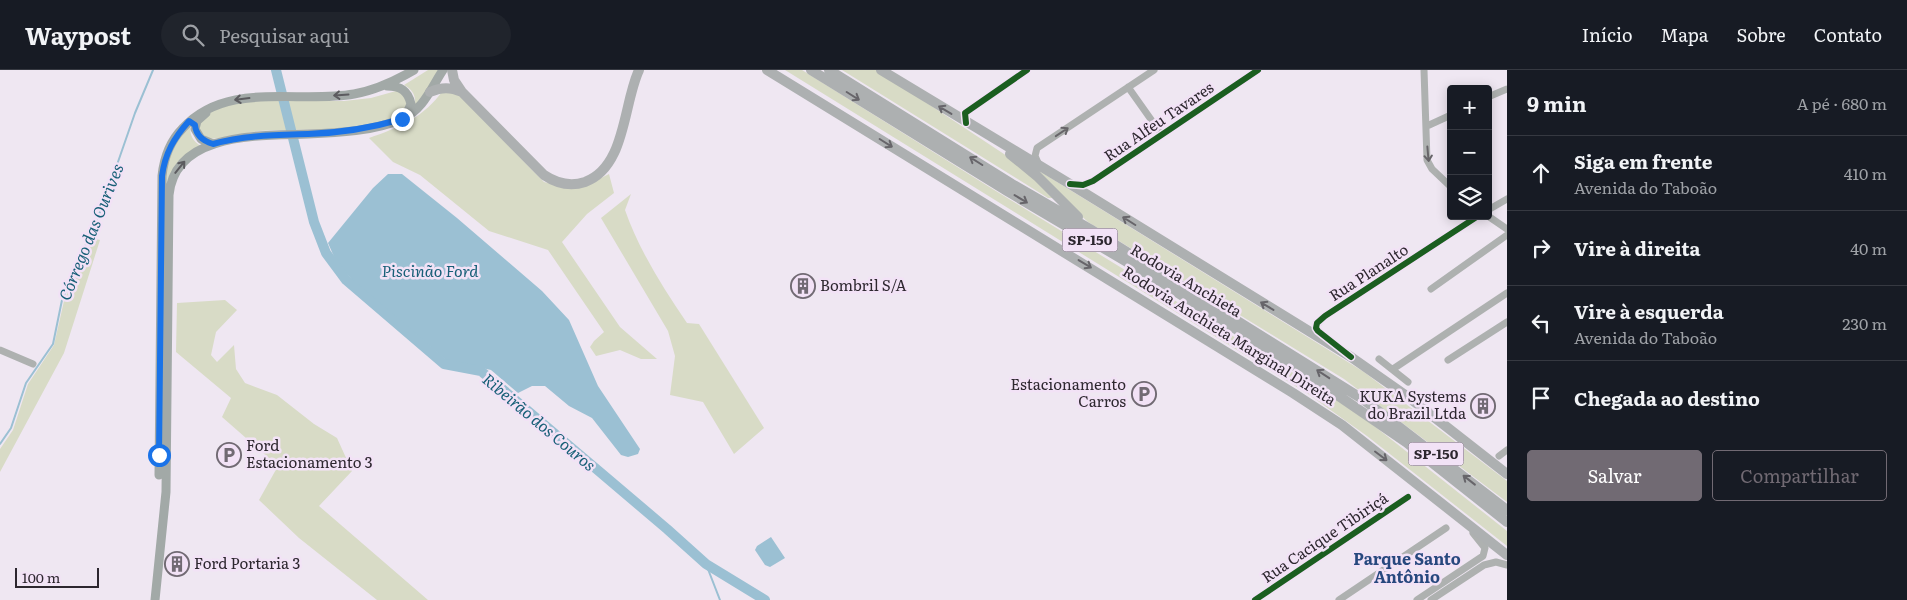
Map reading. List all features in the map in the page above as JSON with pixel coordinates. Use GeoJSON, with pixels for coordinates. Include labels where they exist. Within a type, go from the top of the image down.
{"type":"FeatureCollection","features":[{"type":"Feature","properties":{"kind":"highway"},"geometry":{"type":"LineString","coordinates":[[452,70],[454,80],[462,92],[544,175],[558,182],[574,184],[589,180],[600,173],[614,155],[639,70]]}},
{"type":"Feature","properties":{"kind":"highway","name":"Rodovia Anchieta Marginal Direita"},"geometry":{"type":"LineString","coordinates":[[766,70],[1294,393],[1342,425],[1507,555]]}},
{"type":"Feature","properties":{"kind":"highway","name":"Rodovia Anchieta"},"geometry":{"type":"LineString","coordinates":[[811,70],[1296,366],[1406,442],[1507,522]]}},
{"type":"Feature","properties":{"kind":"highway","name":"Rodovia Anchieta"},"geometry":{"type":"LineString","coordinates":[[829,70],[1012,184],[1090,228],[1364,400],[1507,510]]}},
{"type":"Feature","properties":{"kind":"highway","name":"SP-150"},"geometry":{"type":"LineString","coordinates":[[880,70],[1070,184],[1351,357],[1411,399],[1507,474]]}},
{"type":"Feature","properties":{"kind":"highway"},"geometry":{"type":"LineString","coordinates":[[430,92],[443,87],[450,87],[462,92]]}},
{"type":"Feature","properties":{"kind":"highway"},"geometry":{"type":"LineString","coordinates":[[982,132],[1037,176],[1090,228]]}},
{"type":"Feature","properties":{"kind":"main road"},"geometry":{"type":"LineString","coordinates":[[150,600],[159,500],[162,176],[168,149],[177,134],[198,121],[215,105],[239,99],[352,94],[383,86],[414,70]]}},
{"type":"Feature","properties":{"kind":"main road"},"geometry":{"type":"LineString","coordinates":[[154,600],[166,492],[170,184],[180,165],[186,159],[213,144],[225,140],[276,134],[351,131],[402,119],[415,111],[430,92],[443,70]]}},
{"type":"Feature","properties":{"kind":"main road"},"geometry":{"type":"LineString","coordinates":[[383,86],[398,86],[407,93],[412,104],[402,119]]}},
{"type":"Feature","properties":{"kind":"main road"},"geometry":{"type":"LineString","coordinates":[[192,123],[198,136],[204,141],[213,144]]}},
{"type":"Feature","properties":{"kind":"street"},"geometry":{"type":"LineString","coordinates":[[966,123],[965,112],[1027,70]]}},
{"type":"Feature","properties":{"kind":"street"},"geometry":{"type":"LineString","coordinates":[[1039,166],[1035,156],[1037,148],[1154,70]]}},
{"type":"Feature","properties":{"kind":"street","name":"Rua Alfeu Tavares"},"geometry":{"type":"LineString","coordinates":[[1070,184],[1083,185],[1093,181],[1258,70]]}},
{"type":"Feature","properties":{"kind":"street"},"geometry":{"type":"LineString","coordinates":[[1424,70],[1428,160],[1432,169],[1447,183]]}},
{"type":"Feature","properties":{"kind":"street"},"geometry":{"type":"LineString","coordinates":[[1128,87],[1162,135]]}},
{"type":"Feature","properties":{"kind":"street"},"geometry":{"type":"LineString","coordinates":[[1492,95],[1507,89]]}},
{"type":"Feature","properties":{"kind":"street"},"geometry":{"type":"LineString","coordinates":[[1427,126],[1447,117]]}},
{"type":"Feature","properties":{"kind":"street"},"geometry":{"type":"LineString","coordinates":[[1492,208],[1507,199]]}},
{"type":"Feature","properties":{"kind":"street"},"geometry":{"type":"LineString","coordinates":[[1492,219],[1507,229]]}},
{"type":"Feature","properties":{"kind":"street","name":"Rua Planalto"},"geometry":{"type":"LineString","coordinates":[[1283,316],[1305,324],[1324,316],[1472,220]]}},
{"type":"Feature","properties":{"kind":"street"},"geometry":{"type":"LineString","coordinates":[[1432,289],[1507,235]]}},
{"type":"Feature","properties":{"kind":"street"},"geometry":{"type":"LineString","coordinates":[[1393,369],[1507,293]]}},
{"type":"Feature","properties":{"kind":"street","name":"Rua Planalto"},"geometry":{"type":"LineString","coordinates":[[1324,316],[1316,326],[1318,331],[1351,357]]}},
{"type":"Feature","properties":{"kind":"street"},"geometry":{"type":"LineString","coordinates":[[1448,360],[1507,322]]}},
{"type":"Feature","properties":{"kind":"street"},"geometry":{"type":"LineString","coordinates":[[0,350],[33,364]]}},
{"type":"Feature","properties":{"kind":"street"},"geometry":{"type":"LineString","coordinates":[[1380,359],[1408,382]]}},
{"type":"Feature","properties":{"kind":"street"},"geometry":{"type":"LineString","coordinates":[[1498,456],[1507,450]]}},
{"type":"Feature","properties":{"kind":"street","name":"Rua Cacique Tibiriçá"},"geometry":{"type":"LineString","coordinates":[[1255,600],[1408,497]]}},
{"type":"Feature","properties":{"kind":"street"},"geometry":{"type":"LineString","coordinates":[[1417,600],[1484,554],[1485,548],[1482,543],[1459,516]]}},
{"type":"Feature","properties":{"kind":"street"},"geometry":{"type":"LineString","coordinates":[[1339,600],[1446,528]]}},
{"type":"Feature","properties":{"kind":"street"},"geometry":{"type":"LineString","coordinates":[[1430,600],[1484,565],[1496,562],[1507,565]]}},
{"type":"Feature","properties":{"kind":"green space"},"geometry":{"type":"Polygon","coordinates":[[[428,70],[441,70],[414,109],[414,95],[404,85],[428,70]]]}},
{"type":"Feature","properties":{"kind":"green space"},"geometry":{"type":"Polygon","coordinates":[[[785,70],[802,70],[1331,396],[1373,425],[1507,531],[1507,546],[1367,436],[1308,394],[785,70]]]}},
{"type":"Feature","properties":{"kind":"green space"},"geometry":{"type":"Polygon","coordinates":[[[842,70],[877,70],[1007,156],[1025,170],[1053,198],[1048,198],[842,70]]]}},
{"type":"Feature","properties":{"kind":"green space"},"geometry":{"type":"Polygon","coordinates":[[[443,90],[458,94],[544,182],[568,188],[583,187],[609,174],[614,193],[587,214],[562,242],[620,327],[657,359],[641,359],[620,350],[596,356],[590,347],[604,332],[548,250],[489,231],[420,175],[393,162],[369,138],[410,120],[428,107],[443,90]]]}},
{"type":"Feature","properties":{"kind":"green space"},"geometry":{"type":"Polygon","coordinates":[[[400,91],[408,102],[403,112],[372,124],[334,129],[259,131],[209,139],[199,132],[200,123],[214,109],[246,101],[344,101],[371,98],[400,91]]]}},
{"type":"Feature","properties":{"kind":"green space"},"geometry":{"type":"Polygon","coordinates":[[[191,124],[190,132],[192,138],[202,147],[172,172],[165,186],[166,169],[174,142],[191,124]]]}},
{"type":"Feature","properties":{"kind":"green space"},"geometry":{"type":"Polygon","coordinates":[[[1020,159],[1364,372],[1507,481],[1507,502],[1344,379],[1088,222],[1020,159]]]}},
{"type":"Feature","properties":{"kind":"green space"},"geometry":{"type":"Polygon","coordinates":[[[631,194],[625,210],[637,240],[652,268],[687,323],[699,324],[764,428],[734,454],[703,402],[670,395],[675,356],[668,331],[601,218],[631,194]]]}},
{"type":"Feature","properties":{"kind":"green space"},"geometry":{"type":"Polygon","coordinates":[[[91,238],[100,240],[64,353],[0,472],[0,449],[13,430],[28,384],[54,345],[64,301],[91,238]]]}},
{"type":"Feature","properties":{"kind":"green space"},"geometry":{"type":"Polygon","coordinates":[[[225,300],[237,310],[216,332],[211,355],[217,362],[234,345],[236,369],[245,383],[277,395],[314,424],[337,438],[352,471],[319,506],[428,600],[377,600],[299,538],[259,500],[278,466],[222,417],[231,398],[176,352],[177,303],[225,300]]]}},
{"type":"Feature","properties":{"kind":"water","name":"Piscinão Ford"},"geometry":{"type":"Polygon","coordinates":[[[388,174],[402,174],[457,218],[542,291],[569,320],[598,386],[640,449],[638,454],[628,457],[621,455],[592,418],[569,406],[545,386],[532,386],[518,393],[491,370],[446,360],[353,281],[336,261],[328,243],[373,188],[388,174]]]}},
{"type":"Feature","properties":{"kind":"water"},"geometry":{"type":"Polygon","coordinates":[[[771,537],[785,558],[770,567],[765,565],[755,550],[757,546],[771,537]]]}},
{"type":"Feature","properties":{"kind":"waterway","name":"Córrego das Ourives"},"geometry":{"type":"LineString","coordinates":[[0,444],[11,428],[26,383],[53,344],[62,300],[103,205],[135,113],[153,70]]}},
{"type":"Feature","properties":{"kind":"waterway","name":"Ribeirão dos Couros"},"geometry":{"type":"LineString","coordinates":[[276,70],[314,222],[326,253],[346,280],[444,364],[481,371],[706,564],[765,600]]}},
{"type":"Feature","properties":{"kind":"waterway"},"geometry":{"type":"LineString","coordinates":[[706,564],[720,600]]}},
{"type":"Feature","properties":{"kind":"cycle path"},"geometry":{"type":"LineString","coordinates":[[966,123],[965,113],[1027,70]]}},
{"type":"Feature","properties":{"kind":"cycle path"},"geometry":{"type":"LineString","coordinates":[[1070,184],[1083,185],[1093,181],[1258,70]]}},
{"type":"Feature","properties":{"kind":"cycle path"},"geometry":{"type":"LineString","coordinates":[[1351,357],[1318,331],[1316,328],[1317,323],[1472,220]]}},
{"type":"Feature","properties":{"kind":"cycle path"},"geometry":{"type":"LineString","coordinates":[[1255,600],[1408,497]]}},
{"type":"Feature","properties":{"kind":"place","name":"Bombril S/A"},"geometry":{"type":"Point","coordinates":[803,286]}},
{"type":"Feature","properties":{"kind":"place","name":"Estacionamento Carros"},"geometry":{"type":"Point","coordinates":[1144,394]}},
{"type":"Feature","properties":{"kind":"place","name":"KUKA Systems do Brazil Ltda"},"geometry":{"type":"Point","coordinates":[1483,406]}},
{"type":"Feature","properties":{"kind":"place","name":"Ford Estacionamento 3"},"geometry":{"type":"Point","coordinates":[229,455]}},
{"type":"Feature","properties":{"kind":"place","name":"Ford Portaria 3"},"geometry":{"type":"Point","coordinates":[177,564]}},
{"type":"Feature","properties":{"kind":"district","name":"Parque Santo Antônio"},"geometry":{"type":"Point","coordinates":[1407,568]}},
{"type":"Feature","properties":{"kind":"route"},"geometry":{"type":"LineString","coordinates":[[159,455],[162,176],[168,149],[177,134],[189,121],[195,125],[196,132],[201,139],[213,144],[225,140],[276,134],[351,131],[402,119]]}}]}
